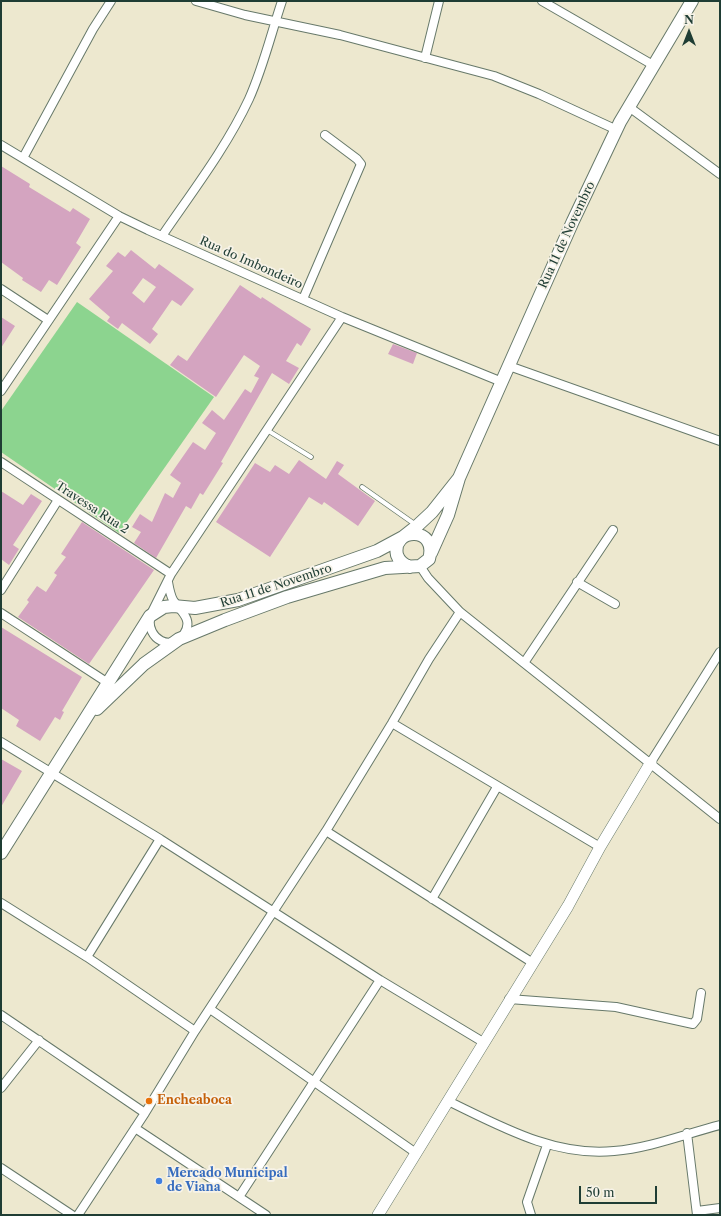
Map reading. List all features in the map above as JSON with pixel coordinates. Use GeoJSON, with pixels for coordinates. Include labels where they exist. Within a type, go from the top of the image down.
{"type":"FeatureCollection","features":[{"type":"Feature","properties":{"kind":"main road","name":"Rua 11 de Novembro"},"geometry":{"type":"LineString","coordinates":[[85,721],[144,664],[179,639],[224,620],[344,579],[385,568],[415,567],[429,559],[448,515],[459,478],[573,221],[629,107],[652,65],[692,1]]}},
{"type":"Feature","properties":{"kind":"main road","name":"Rua 11 de Novembro"},"geometry":{"type":"LineString","coordinates":[[403,537],[432,512],[459,478]]}},
{"type":"Feature","properties":{"kind":"main road","name":"Rua 11 de Novembro"},"geometry":{"type":"LineString","coordinates":[[1,853],[150,616],[164,607],[209,607],[238,600],[350,562],[414,533],[425,537],[431,547],[431,553]]}},
{"type":"Feature","properties":{"kind":"main road"},"geometry":{"type":"LineString","coordinates":[[403,537],[397,546],[398,557],[405,565],[415,567]]}},
{"type":"Feature","properties":{"kind":"street"},"geometry":{"type":"LineString","coordinates":[[23,158],[93,29],[111,1]]}},
{"type":"Feature","properties":{"kind":"street"},"geometry":{"type":"LineString","coordinates":[[196,1],[275,22],[340,35],[486,74],[514,84],[617,130]]}},
{"type":"Feature","properties":{"kind":"street"},"geometry":{"type":"LineString","coordinates":[[162,236],[214,159],[242,111],[259,73],[282,1]]}},
{"type":"Feature","properties":{"kind":"street"},"geometry":{"type":"LineString","coordinates":[[425,58],[439,1]]}},
{"type":"Feature","properties":{"kind":"street"},"geometry":{"type":"LineString","coordinates":[[542,1],[652,65]]}},
{"type":"Feature","properties":{"kind":"street"},"geometry":{"type":"LineString","coordinates":[[629,107],[720,174]]}},
{"type":"Feature","properties":{"kind":"street"},"geometry":{"type":"LineString","coordinates":[[303,299],[360,164],[357,159],[325,135]]}},
{"type":"Feature","properties":{"kind":"street","name":"Rua do Imbondeiro"},"geometry":{"type":"LineString","coordinates":[[1,145],[119,216],[342,317],[502,382]]}},
{"type":"Feature","properties":{"kind":"street"},"geometry":{"type":"LineString","coordinates":[[1,391],[119,216]]}},
{"type":"Feature","properties":{"kind":"street"},"geometry":{"type":"LineString","coordinates":[[1,289],[48,320]]}},
{"type":"Feature","properties":{"kind":"street"},"geometry":{"type":"LineString","coordinates":[[168,582],[172,597],[187,617],[187,625],[184,634],[179,639],[165,642],[155,637],[150,629],[150,616],[171,574],[342,317]]}},
{"type":"Feature","properties":{"kind":"street"},"geometry":{"type":"LineString","coordinates":[[509,366],[720,441]]}},
{"type":"Feature","properties":{"kind":"street","name":"Travessa Rua 2"},"geometry":{"type":"LineString","coordinates":[[1,462],[171,574]]}},
{"type":"Feature","properties":{"kind":"street"},"geometry":{"type":"LineString","coordinates":[[1,590],[58,500]]}},
{"type":"Feature","properties":{"kind":"street"},"geometry":{"type":"LineString","coordinates":[[524,663],[613,530]]}},
{"type":"Feature","properties":{"kind":"street"},"geometry":{"type":"LineString","coordinates":[[415,567],[428,578],[460,612],[720,818]]}},
{"type":"Feature","properties":{"kind":"street"},"geometry":{"type":"LineString","coordinates":[[577,582],[615,604]]}},
{"type":"Feature","properties":{"kind":"street"},"geometry":{"type":"LineString","coordinates":[[78,1215],[145,1113],[195,1031],[326,831],[429,659],[460,612]]}},
{"type":"Feature","properties":{"kind":"street"},"geometry":{"type":"LineString","coordinates":[[1,613],[108,683]]}},
{"type":"Feature","properties":{"kind":"street"},"geometry":{"type":"LineString","coordinates":[[378,1215],[509,999],[568,906],[600,847],[720,652]]}},
{"type":"Feature","properties":{"kind":"street"},"geometry":{"type":"LineString","coordinates":[[392,723],[497,787],[600,847]]}},
{"type":"Feature","properties":{"kind":"street"},"geometry":{"type":"LineString","coordinates":[[1,742],[51,775],[160,839],[380,980],[483,1042]]}},
{"type":"Feature","properties":{"kind":"street"},"geometry":{"type":"LineString","coordinates":[[432,899],[497,787]]}},
{"type":"Feature","properties":{"kind":"street"},"geometry":{"type":"LineString","coordinates":[[326,831],[533,963]]}},
{"type":"Feature","properties":{"kind":"street"},"geometry":{"type":"LineString","coordinates":[[87,957],[160,839]]}},
{"type":"Feature","properties":{"kind":"street"},"geometry":{"type":"LineString","coordinates":[[1,903],[87,957],[195,1031]]}},
{"type":"Feature","properties":{"kind":"street"},"geometry":{"type":"LineString","coordinates":[[239,1197],[380,980]]}},
{"type":"Feature","properties":{"kind":"street"},"geometry":{"type":"LineString","coordinates":[[509,999],[616,1007],[693,1024],[697,1018],[701,993]]}},
{"type":"Feature","properties":{"kind":"street"},"geometry":{"type":"LineString","coordinates":[[210,1009],[416,1153]]}},
{"type":"Feature","properties":{"kind":"street"},"geometry":{"type":"LineString","coordinates":[[1,1015],[145,1113]]}},
{"type":"Feature","properties":{"kind":"street"},"geometry":{"type":"LineString","coordinates":[[1,1088],[39,1040]]}},
{"type":"Feature","properties":{"kind":"street"},"geometry":{"type":"LineString","coordinates":[[448,1101],[522,1136],[547,1145],[593,1151],[614,1151],[660,1142],[687,1133],[720,1125]]}},
{"type":"Feature","properties":{"kind":"street"},"geometry":{"type":"LineString","coordinates":[[135,1128],[266,1215]]}},
{"type":"Feature","properties":{"kind":"street"},"geometry":{"type":"LineString","coordinates":[[687,1133],[697,1213],[720,1208]]}},
{"type":"Feature","properties":{"kind":"street"},"geometry":{"type":"LineString","coordinates":[[531,1215],[527,1202],[547,1145]]}},
{"type":"Feature","properties":{"kind":"street"},"geometry":{"type":"LineString","coordinates":[[1,1168],[72,1215]]}},
{"type":"Feature","properties":{"kind":"lane"},"geometry":{"type":"LineString","coordinates":[[267,430],[311,457]]}},
{"type":"Feature","properties":{"kind":"lane"},"geometry":{"type":"LineString","coordinates":[[362,487],[417,526]]}},
{"type":"Feature","properties":{"kind":"green space"},"geometry":{"type":"Polygon","coordinates":[[[77,302],[214,397],[119,533],[1,452],[1,411],[77,302]]]}},
{"type":"Feature","properties":{"kind":"building"},"geometry":{"type":"Polygon","coordinates":[[[1,166],[30,184],[29,187],[70,212],[73,208],[90,219],[76,243],[81,247],[57,285],[49,280],[41,292],[22,280],[23,278],[1,262],[1,166]]]}},
{"type":"Feature","properties":{"kind":"building"},"geometry":{"type":"Polygon","coordinates":[[[131,250],[155,269],[159,264],[194,289],[181,306],[172,300],[152,329],[158,334],[150,344],[122,323],[118,329],[107,321],[110,317],[89,299],[113,271],[106,266],[118,252],[125,257],[131,250]],[[143,278],[132,293],[144,303],[156,287],[143,278]]]}},
{"type":"Feature","properties":{"kind":"building"},"geometry":{"type":"Polygon","coordinates":[[[240,285],[261,299],[262,297],[311,329],[301,346],[297,343],[286,361],[299,368],[289,384],[272,373],[221,462],[223,463],[203,495],[200,493],[191,509],[186,506],[156,558],[134,543],[141,532],[132,527],[140,514],[152,522],[165,493],[173,498],[181,483],[170,475],[193,442],[205,450],[216,433],[202,423],[212,410],[224,420],[245,389],[251,393],[259,378],[254,376],[260,366],[244,355],[216,397],[170,365],[178,355],[187,361],[240,285]]]}},
{"type":"Feature","properties":{"kind":"building"},"geometry":{"type":"Polygon","coordinates":[[[1,317],[15,326],[1,348],[1,317]]]}},
{"type":"Feature","properties":{"kind":"building"},"geometry":{"type":"Polygon","coordinates":[[[393,344],[417,353],[413,364],[388,354],[393,344]]]}},
{"type":"Feature","properties":{"kind":"building"},"geometry":{"type":"Polygon","coordinates":[[[299,460],[326,479],[337,461],[344,465],[338,474],[375,501],[358,526],[324,502],[322,505],[309,497],[270,557],[216,522],[255,463],[270,472],[275,465],[289,474],[299,460]]]}},
{"type":"Feature","properties":{"kind":"building"},"geometry":{"type":"Polygon","coordinates":[[[1,491],[23,505],[31,494],[42,501],[13,545],[19,549],[9,565],[1,559],[1,491]]]}},
{"type":"Feature","properties":{"kind":"building"},"geometry":{"type":"Polygon","coordinates":[[[82,522],[154,570],[89,664],[18,617],[29,602],[27,600],[37,586],[46,592],[57,575],[54,573],[66,557],[61,554],[82,522]]]}},
{"type":"Feature","properties":{"kind":"building"},"geometry":{"type":"Polygon","coordinates":[[[1,627],[82,677],[62,711],[64,712],[60,720],[55,717],[40,741],[16,726],[19,720],[1,708],[1,627]]]}},
{"type":"Feature","properties":{"kind":"building"},"geometry":{"type":"Polygon","coordinates":[[[1,759],[22,771],[1,807],[1,759]]]}},
{"type":"Feature","properties":{"kind":"place","name":"Encheaboca"},"geometry":{"type":"Point","coordinates":[149,1101]}},
{"type":"Feature","properties":{"kind":"place","name":"Mercado Municipal de Viana"},"geometry":{"type":"Point","coordinates":[159,1181]}}]}
